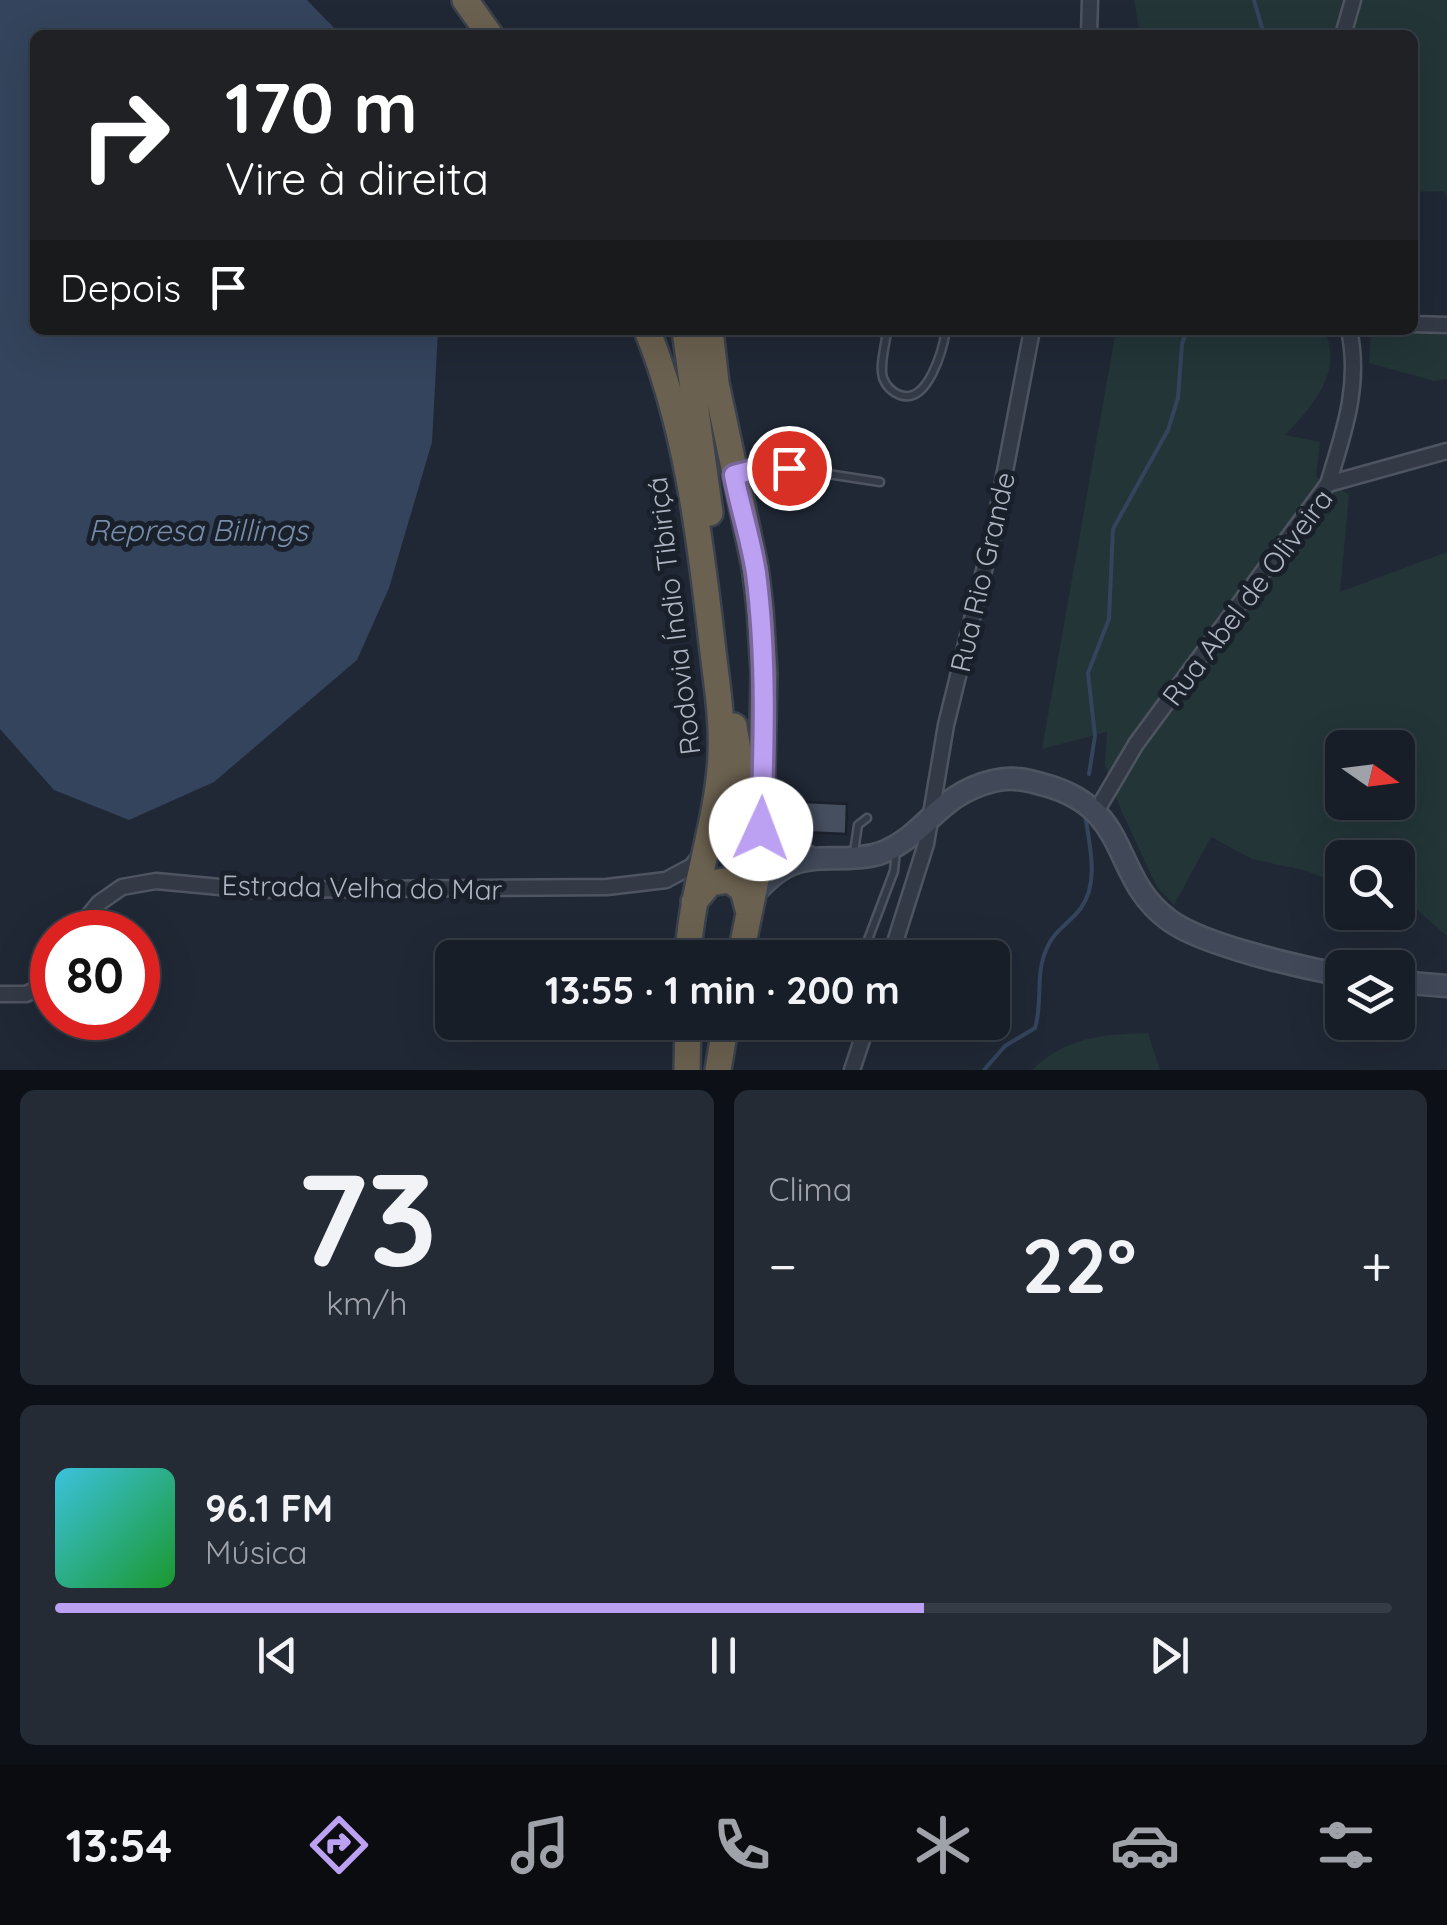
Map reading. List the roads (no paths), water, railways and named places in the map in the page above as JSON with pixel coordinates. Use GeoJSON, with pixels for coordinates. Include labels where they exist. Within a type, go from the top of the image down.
{"type":"FeatureCollection","features":[{"type":"Feature","properties":{"kind":"highway"},"geometry":{"type":"LineString","coordinates":[[465,0],[486,30]]}},
{"type":"Feature","properties":{"kind":"highway","name":"Rodovia Índio Tibiriçá"},"geometry":{"type":"LineString","coordinates":[[648,335],[676,414],[685,460],[721,722],[718,790],[690,940]]}},
{"type":"Feature","properties":{"kind":"highway","name":"Rodovia Índio Tibiriçá"},"geometry":{"type":"LineString","coordinates":[[686,335],[754,894],[744,940]]}},
{"type":"Feature","properties":{"kind":"highway"},"geometry":{"type":"LineString","coordinates":[[694,902],[710,883],[730,880],[754,894],[761,829],[764,672],[760,608],[711,335]]}},
{"type":"Feature","properties":{"kind":"highway"},"geometry":{"type":"LineString","coordinates":[[687,1070],[688,1040]]}},
{"type":"Feature","properties":{"kind":"highway"},"geometry":{"type":"LineString","coordinates":[[718,1070],[723,1040]]}},
{"type":"Feature","properties":{"kind":"street"},"geometry":{"type":"LineString","coordinates":[[1089,30],[1090,0]]}},
{"type":"Feature","properties":{"kind":"street"},"geometry":{"type":"LineString","coordinates":[[1345,30],[1353,0]]}},
{"type":"Feature","properties":{"kind":"street"},"geometry":{"type":"LineString","coordinates":[[1418,324],[1447,325]]}},
{"type":"Feature","properties":{"kind":"street","name":"Rua Rio Grande"},"geometry":{"type":"LineString","coordinates":[[896,940],[932,814],[946,725],[993,534],[1029,335]]}},
{"type":"Feature","properties":{"kind":"street"},"geometry":{"type":"LineString","coordinates":[[1328,484],[1355,380],[1350,335]]}},
{"type":"Feature","properties":{"kind":"street","name":"Rua Abel de Oliveira"},"geometry":{"type":"LineString","coordinates":[[1097,810],[1127,757],[1328,484],[1447,451]]}},
{"type":"Feature","properties":{"kind":"street"},"geometry":{"type":"LineString","coordinates":[[754,894],[779,868],[811,858],[869,858],[897,846],[958,794],[1007,778],[1050,786],[1097,810],[1142,893],[1172,924],[1216,943],[1325,971]]}},
{"type":"Feature","properties":{"kind":"street"},"geometry":{"type":"LineString","coordinates":[[761,829],[779,846],[811,858]]}},
{"type":"Feature","properties":{"kind":"street"},"geometry":{"type":"LineString","coordinates":[[666,880],[692,866],[705,849]]}},
{"type":"Feature","properties":{"kind":"street","name":"Estrada Velha do Mar"},"geometry":{"type":"LineString","coordinates":[[93,910],[122,888],[156,880],[252,890],[607,887],[666,880]]}},
{"type":"Feature","properties":{"kind":"street"},"geometry":{"type":"LineString","coordinates":[[666,880],[676,882],[694,902]]}},
{"type":"Feature","properties":{"kind":"street"},"geometry":{"type":"LineString","coordinates":[[1415,983],[1447,986]]}},
{"type":"Feature","properties":{"kind":"street"},"geometry":{"type":"LineString","coordinates":[[0,994],[30,992]]}},
{"type":"Feature","properties":{"kind":"street"},"geometry":{"type":"LineString","coordinates":[[852,1070],[862,1040]]}},
{"type":"Feature","properties":{"kind":"lane"},"geometry":{"type":"LineString","coordinates":[[887,335],[883,378],[891,390],[907,396],[916,394],[932,374],[944,335]]}},
{"type":"Feature","properties":{"kind":"lane"},"geometry":{"type":"LineString","coordinates":[[734,475],[761,468],[789,468],[880,482]]}},
{"type":"Feature","properties":{"kind":"lane"},"geometry":{"type":"LineString","coordinates":[[853,858],[858,825],[868,818]]}},
{"type":"Feature","properties":{"kind":"lane"},"geometry":{"type":"LineString","coordinates":[[868,940],[894,872],[897,846]]}},
{"type":"Feature","properties":{"kind":"water","name":"Represa Billings"},"geometry":{"type":"Polygon","coordinates":[[[0,0],[307,0],[336,30],[30,30],[30,335],[438,335],[432,442],[389,588],[357,660],[214,782],[129,820],[54,790],[0,729],[0,0]]]}},
{"type":"Feature","properties":{"kind":"waterway"},"geometry":{"type":"LineString","coordinates":[[1254,0],[1263,30]]}},
{"type":"Feature","properties":{"kind":"waterway"},"geometry":{"type":"LineString","coordinates":[[1089,774],[1095,736],[1088,673],[1109,619],[1113,529],[1168,430],[1178,398],[1185,335]]}},
{"type":"Feature","properties":{"kind":"waterway"},"geometry":{"type":"LineString","coordinates":[[984,1070],[1005,1046],[1035,1028],[1046,950],[1087,897],[1092,862],[1085,814]]}}]}
